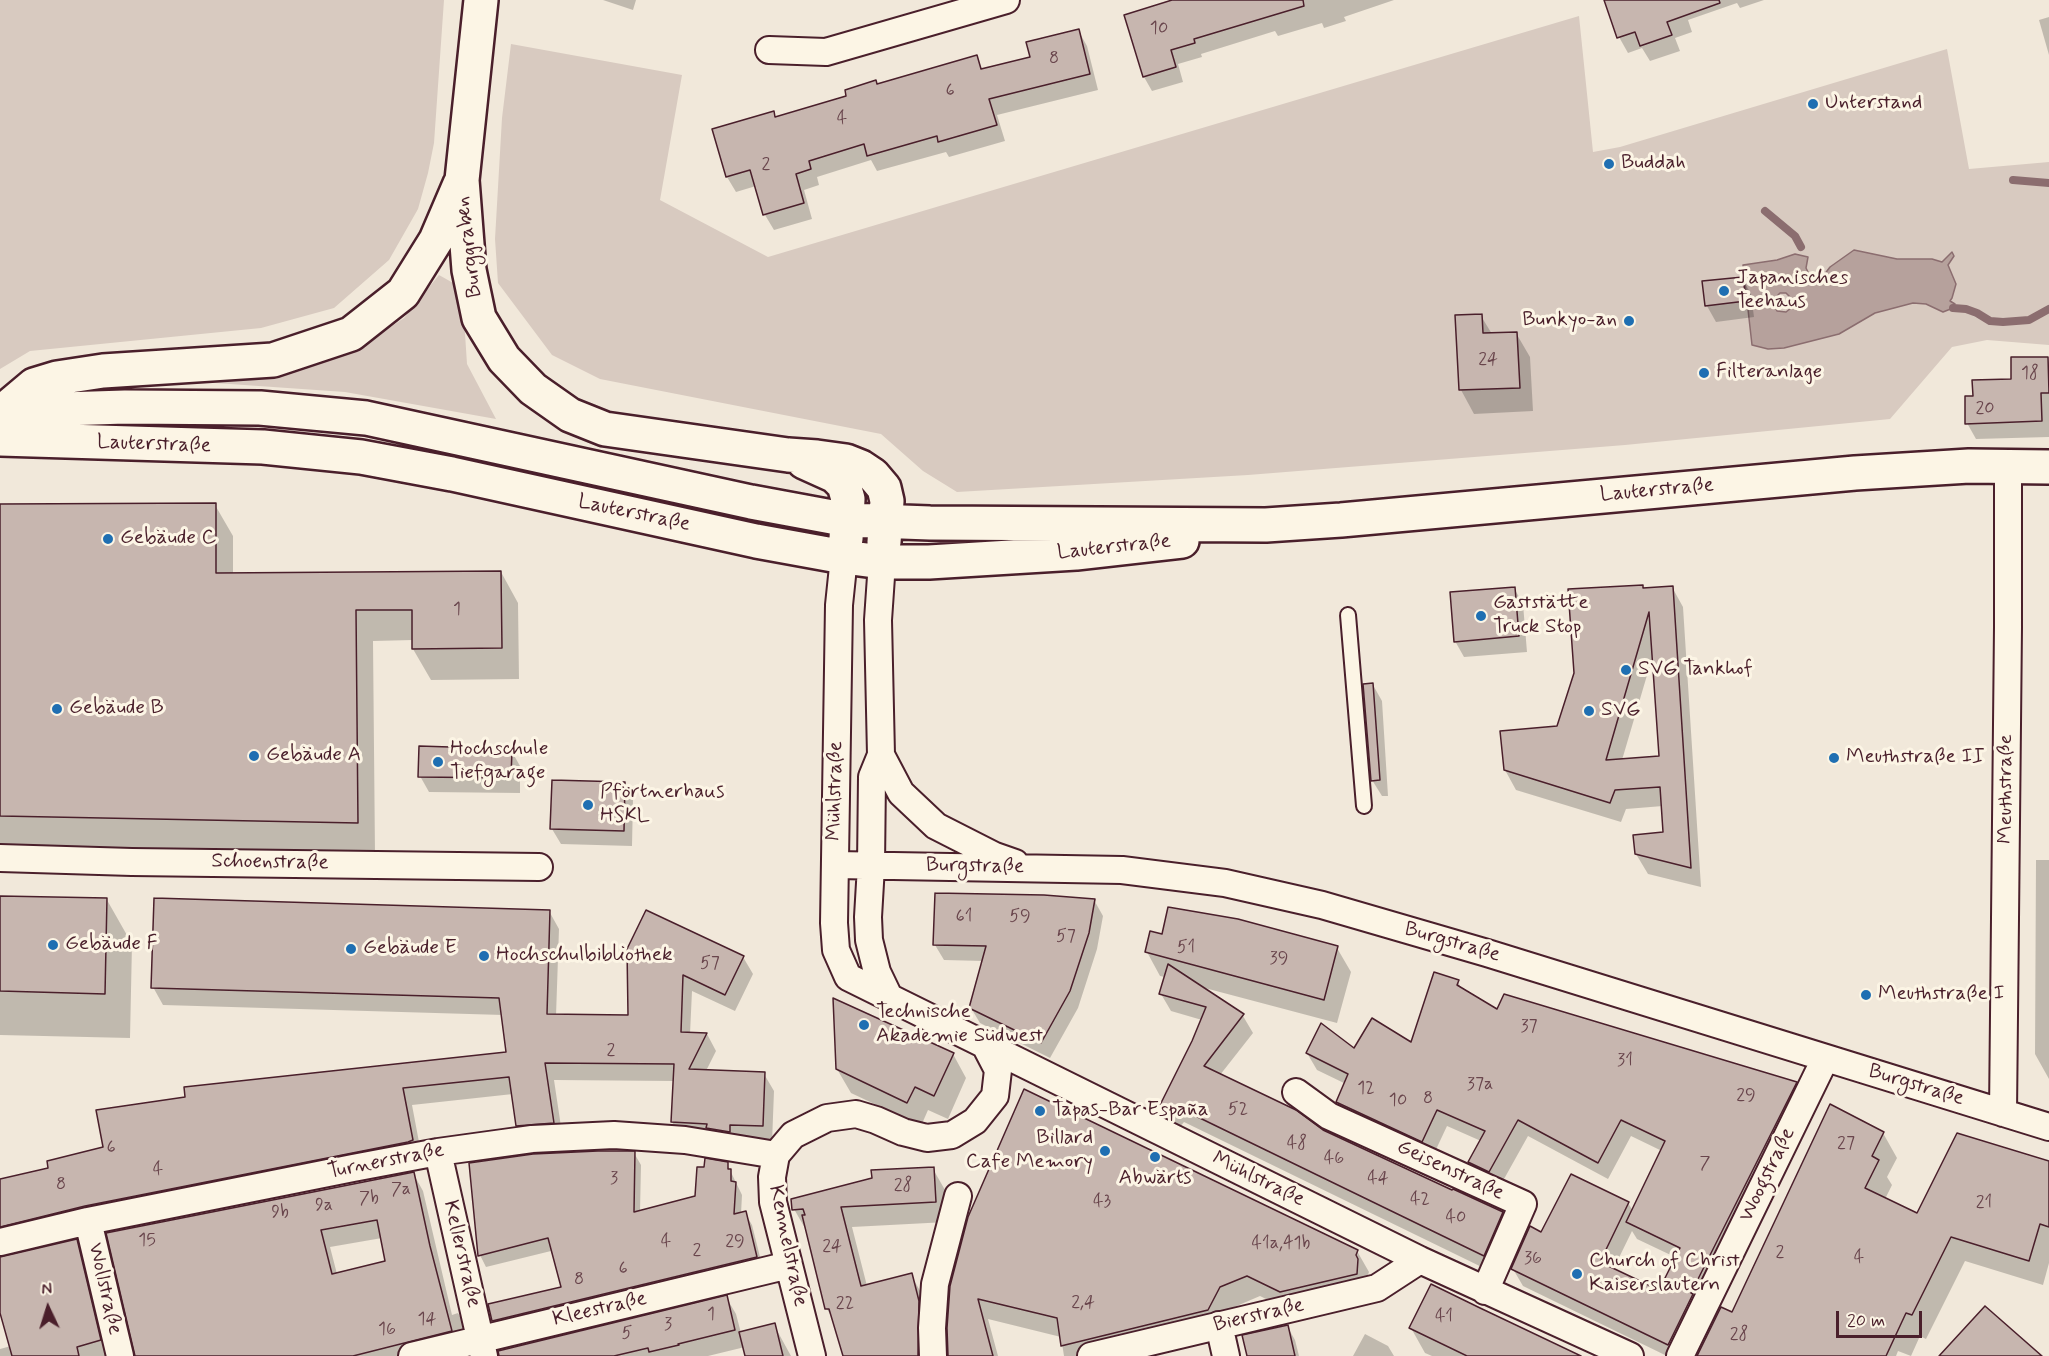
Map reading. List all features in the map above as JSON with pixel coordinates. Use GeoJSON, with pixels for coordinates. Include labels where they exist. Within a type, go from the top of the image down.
{"type":"FeatureCollection","features":[{"type":"Feature","properties":{"kind":"main road","name":"Burggraben"},"geometry":{"type":"LineString","coordinates":[[481,0],[462,180],[469,270],[479,318],[504,359],[533,389],[570,415],[605,429],[788,455],[817,456],[846,461],[861,467],[873,475],[884,488],[887,501],[882,562]]}},
{"type":"Feature","properties":{"kind":"main road"},"geometry":{"type":"LineString","coordinates":[[1,420],[34,386],[57,378],[103,371],[273,360],[351,333],[403,293],[436,240],[462,180]]}},
{"type":"Feature","properties":{"kind":"main road","name":"Lauterstraße"},"geometry":{"type":"LineString","coordinates":[[1,420],[125,407],[260,408],[366,418],[740,500],[848,520],[885,521],[1266,525],[1855,473],[1970,466],[2049,467]]}},
{"type":"Feature","properties":{"kind":"main road","name":"Lauterstraße"},"geometry":{"type":"LineString","coordinates":[[1,420],[361,457],[452,474],[756,540],[882,562],[929,562],[1122,548],[1198,539],[1266,525]]}},
{"type":"Feature","properties":{"kind":"main road","name":"Burggraben"},"geometry":{"type":"LineString","coordinates":[[788,455],[834,476],[844,485],[848,499],[848,520]]}},
{"type":"Feature","properties":{"kind":"main road"},"geometry":{"type":"LineString","coordinates":[[844,557],[848,520]]}},
{"type":"Feature","properties":{"kind":"street"},"geometry":{"type":"LineString","coordinates":[[769,50],[826,51],[1006,0]]}},
{"type":"Feature","properties":{"kind":"street","name":"Meuthstraße"},"geometry":{"type":"LineString","coordinates":[[2003,1113],[2008,465]]}},
{"type":"Feature","properties":{"kind":"street","name":"Mühlstraße"},"geometry":{"type":"LineString","coordinates":[[844,557],[839,605],[834,923],[836,950],[848,977],[1420,1260],[1630,1356]]}},
{"type":"Feature","properties":{"kind":"street","name":"Mühlstraße"},"geometry":{"type":"LineString","coordinates":[[882,562],[878,620],[881,755],[872,777],[868,917],[869,940],[877,972],[889,997]]}},
{"type":"Feature","properties":{"kind":"street","name":"Mühlstraße"},"geometry":{"type":"LineString","coordinates":[[881,755],[901,793],[936,826],[995,856],[1030,868]]}},
{"type":"Feature","properties":{"kind":"street","name":"Schoenstraße"},"geometry":{"type":"LineString","coordinates":[[0,858],[539,867]]}},
{"type":"Feature","properties":{"kind":"street","name":"Burgstraße"},"geometry":{"type":"LineString","coordinates":[[836,865],[1122,870],[1225,883],[1304,900],[1487,953],[2049,1127]]}},
{"type":"Feature","properties":{"kind":"street","name":"Kennelstraße"},"geometry":{"type":"LineString","coordinates":[[813,1356],[773,1202],[772,1177],[776,1155],[793,1135],[827,1118],[846,1115],[856,1114],[903,1132],[927,1138],[952,1135],[975,1121],[995,1096],[998,1070],[985,1045]]}},
{"type":"Feature","properties":{"kind":"street","name":"Woogstraße"},"geometry":{"type":"LineString","coordinates":[[1680,1356],[1825,1059]]}},
{"type":"Feature","properties":{"kind":"street","name":"Geisenstraße"},"geometry":{"type":"LineString","coordinates":[[1296,1092],[1329,1116],[1523,1204],[1485,1291]]}},
{"type":"Feature","properties":{"kind":"street","name":"Turnerstraße"},"geometry":{"type":"LineString","coordinates":[[0,1242],[87,1221],[438,1152],[532,1139],[614,1135],[685,1140],[776,1155]]}},
{"type":"Feature","properties":{"kind":"street","name":"Kellerstraße"},"geometry":{"type":"LineString","coordinates":[[438,1152],[482,1348]]}},
{"type":"Feature","properties":{"kind":"street"},"geometry":{"type":"LineString","coordinates":[[933,1356],[935,1284],[958,1196]]}},
{"type":"Feature","properties":{"kind":"street","name":"Wollstraße"},"geometry":{"type":"LineString","coordinates":[[87,1221],[120,1356]]}},
{"type":"Feature","properties":{"kind":"street","name":"Bierstraße"},"geometry":{"type":"LineString","coordinates":[[1091,1356],[1141,1350],[1219,1326],[1377,1288],[1420,1260]]}},
{"type":"Feature","properties":{"kind":"street","name":"Kleestraße"},"geometry":{"type":"LineString","coordinates":[[412,1356],[482,1348],[789,1265]]}},
{"type":"Feature","properties":{"kind":"street"},"geometry":{"type":"LineString","coordinates":[[1219,1326],[1226,1356]]}},
{"type":"Feature","properties":{"kind":"lane"},"geometry":{"type":"LineString","coordinates":[[1348,615],[1364,806]]}},
{"type":"Feature","properties":{"kind":"shaded area"},"geometry":{"type":"Polygon","coordinates":[[[0,0],[444,0],[434,143],[428,173],[418,209],[389,260],[334,308],[261,328],[30,351],[0,369],[0,0]]]}},
{"type":"Feature","properties":{"kind":"shaded area"},"geometry":{"type":"Polygon","coordinates":[[[1579,16],[1593,152],[1620,147],[1947,49],[1969,169],[2049,162],[2049,345],[1987,340],[1952,347],[1890,419],[1625,445],[1248,475],[957,492],[923,471],[881,434],[600,379],[552,355],[498,283],[495,239],[502,118],[511,44],[682,75],[660,200],[768,257],[1579,16]]]}},
{"type":"Feature","properties":{"kind":"shaded area"},"geometry":{"type":"Polygon","coordinates":[[[1854,250],[1897,259],[1932,259],[1942,262],[1952,252],[1954,256],[1948,265],[1956,284],[1950,301],[1955,304],[1953,308],[1943,312],[1926,304],[1913,303],[1875,313],[1839,334],[1784,348],[1768,349],[1752,345],[1743,265],[1777,260],[1795,254],[1808,257],[1806,268],[1813,277],[1824,275],[1830,267],[1854,250]],[[1780,293],[1775,298],[1774,305],[1777,311],[1786,312],[1791,308],[1792,299],[1786,293],[1780,293]]]}},
{"type":"Feature","properties":{"kind":"shaded area"},"geometry":{"type":"Polygon","coordinates":[[[439,275],[462,288],[467,364],[496,419],[345,392],[201,382],[285,369],[351,353],[404,318],[439,275]]]}},
{"type":"Feature","properties":{"kind":"building"},"geometry":{"type":"Polygon","coordinates":[[[1172,0],[1303,0],[1304,6],[1194,39],[1195,43],[1171,50],[1176,67],[1143,77],[1124,15],[1172,0]]]}},
{"type":"Feature","properties":{"kind":"building"},"geometry":{"type":"Polygon","coordinates":[[[1604,0],[1719,0],[1720,3],[1667,22],[1672,35],[1640,46],[1635,32],[1617,38],[1604,0]]]}},
{"type":"Feature","properties":{"kind":"building"},"geometry":{"type":"Polygon","coordinates":[[[1079,29],[1090,74],[989,99],[997,125],[938,142],[937,136],[867,156],[864,144],[809,161],[811,169],[796,174],[804,203],[763,215],[750,170],[726,177],[712,129],[774,111],[775,117],[846,96],[845,90],[876,80],[877,84],[977,55],[981,69],[1030,57],[1026,42],[1079,29]]]}},
{"type":"Feature","properties":{"kind":"building","name":"Japanisches Teehaus"},"geometry":{"type":"Polygon","coordinates":[[[1743,277],[1746,301],[1705,306],[1702,281],[1743,277]]]}},
{"type":"Feature","properties":{"kind":"building"},"geometry":{"type":"Polygon","coordinates":[[[1482,314],[1483,333],[1517,332],[1520,388],[1459,390],[1455,315],[1482,314]]]}},
{"type":"Feature","properties":{"kind":"building"},"geometry":{"type":"Polygon","coordinates":[[[2011,357],[2048,357],[2049,393],[2041,393],[2042,421],[1965,424],[1965,396],[1973,396],[1972,380],[2011,379],[2011,357]]]}},
{"type":"Feature","properties":{"kind":"building"},"geometry":{"type":"Polygon","coordinates":[[[216,503],[216,573],[501,571],[502,648],[412,649],[412,610],[356,610],[358,823],[0,816],[0,504],[216,503]]]}},
{"type":"Feature","properties":{"kind":"building"},"geometry":{"type":"Polygon","coordinates":[[[1643,585],[1643,588],[1673,586],[1691,868],[1635,854],[1633,835],[1663,832],[1660,787],[1615,790],[1610,803],[1504,770],[1500,731],[1557,726],[1574,673],[1568,589],[1643,585]],[[1649,612],[1606,760],[1659,756],[1649,612]]]}},
{"type":"Feature","properties":{"kind":"building"},"geometry":{"type":"Polygon","coordinates":[[[1515,587],[1519,636],[1454,642],[1450,592],[1515,587]]]}},
{"type":"Feature","properties":{"kind":"building"},"geometry":{"type":"Polygon","coordinates":[[[1373,683],[1380,780],[1371,781],[1363,684],[1373,683]]]}},
{"type":"Feature","properties":{"kind":"building"},"geometry":{"type":"Polygon","coordinates":[[[419,746],[512,749],[511,778],[418,777],[419,746]]]}},
{"type":"Feature","properties":{"kind":"building","name":"Pförtnerhaus HSKL"},"geometry":{"type":"Polygon","coordinates":[[[552,780],[625,782],[624,831],[550,829],[552,780]]]}},
{"type":"Feature","properties":{"kind":"building"},"geometry":{"type":"Polygon","coordinates":[[[935,893],[1044,895],[1095,899],[1089,933],[1070,991],[1041,1043],[969,1008],[986,946],[933,945],[935,893]]]}},
{"type":"Feature","properties":{"kind":"building","name":"Gebäude F"},"geometry":{"type":"Polygon","coordinates":[[[0,896],[107,898],[105,994],[0,991],[0,896]]]}},
{"type":"Feature","properties":{"kind":"building"},"geometry":{"type":"Polygon","coordinates":[[[154,898],[550,910],[547,1014],[628,1015],[627,949],[646,910],[744,956],[725,995],[683,975],[681,1032],[707,1033],[689,1069],[765,1072],[763,1126],[730,1125],[730,1132],[706,1128],[707,1124],[671,1122],[674,1064],[545,1063],[554,1123],[516,1126],[509,1077],[403,1088],[413,1140],[408,1142],[85,1206],[0,1227],[0,1179],[48,1168],[47,1161],[103,1147],[96,1110],[185,1097],[184,1087],[506,1052],[499,998],[151,988],[154,898]]]}},
{"type":"Feature","properties":{"kind":"building"},"geometry":{"type":"Polygon","coordinates":[[[1168,907],[1238,919],[1338,946],[1324,1000],[1145,952],[1150,931],[1162,934],[1168,907]]]}},
{"type":"Feature","properties":{"kind":"building"},"geometry":{"type":"Polygon","coordinates":[[[1168,964],[1244,1014],[1204,1066],[1296,1110],[1323,1130],[1503,1212],[1484,1256],[1173,1105],[1169,1111],[1160,1105],[1206,1007],[1159,994],[1168,964]]]}},
{"type":"Feature","properties":{"kind":"building"},"geometry":{"type":"Polygon","coordinates":[[[1434,972],[1459,980],[1457,985],[1497,1009],[1504,994],[1797,1082],[1691,1293],[1693,1294],[1668,1345],[1511,1269],[1530,1226],[1541,1232],[1571,1174],[1629,1202],[1600,1262],[1659,1290],[1680,1248],[1626,1222],[1665,1141],[1621,1120],[1598,1163],[1518,1120],[1489,1172],[1468,1162],[1485,1131],[1437,1110],[1422,1142],[1336,1102],[1348,1074],[1306,1053],[1321,1023],[1354,1048],[1372,1018],[1411,1042],[1434,972]]]}},
{"type":"Feature","properties":{"kind":"building","name":"Technische Akademie Südwest"},"geometry":{"type":"Polygon","coordinates":[[[833,998],[954,1053],[934,1096],[915,1087],[907,1103],[836,1069],[833,998]]]}},
{"type":"Feature","properties":{"kind":"building"},"geometry":{"type":"Polygon","coordinates":[[[1024,1089],[1358,1250],[1357,1274],[1280,1292],[1247,1276],[1220,1287],[1208,1310],[1061,1346],[1057,1318],[978,1299],[993,1356],[948,1356],[950,1286],[968,1217],[1024,1089]]]}},
{"type":"Feature","properties":{"kind":"building"},"geometry":{"type":"Polygon","coordinates":[[[1830,1104],[1884,1132],[1872,1156],[1879,1160],[1865,1188],[1917,1213],[1957,1133],[2049,1161],[2049,1227],[2040,1224],[2029,1261],[1951,1237],[1912,1315],[1906,1313],[1886,1356],[1697,1356],[1721,1307],[1732,1312],[1830,1104]]]}},
{"type":"Feature","properties":{"kind":"building"},"geometry":{"type":"Polygon","coordinates":[[[635,1151],[634,1212],[695,1196],[697,1167],[704,1167],[705,1158],[728,1162],[728,1169],[731,1169],[731,1181],[736,1182],[734,1214],[746,1211],[757,1257],[492,1321],[488,1304],[561,1287],[548,1238],[478,1256],[469,1163],[533,1154],[635,1151]]]}},
{"type":"Feature","properties":{"kind":"building"},"geometry":{"type":"Polygon","coordinates":[[[934,1167],[936,1202],[841,1207],[861,1286],[912,1273],[919,1301],[918,1356],[843,1356],[829,1309],[825,1309],[802,1215],[805,1215],[803,1209],[792,1210],[791,1199],[872,1178],[871,1170],[934,1167]]]}},
{"type":"Feature","properties":{"kind":"building"},"geometry":{"type":"Polygon","coordinates":[[[414,1172],[452,1331],[353,1356],[135,1356],[106,1233],[414,1172]],[[377,1220],[321,1230],[332,1274],[385,1261],[377,1220]]]}},
{"type":"Feature","properties":{"kind":"building"},"geometry":{"type":"Polygon","coordinates":[[[77,1239],[101,1340],[77,1347],[79,1356],[12,1356],[0,1313],[0,1257],[77,1239]]]}},
{"type":"Feature","properties":{"kind":"building"},"geometry":{"type":"Polygon","coordinates":[[[1431,1284],[1581,1356],[1467,1356],[1409,1328],[1431,1284]]]}},
{"type":"Feature","properties":{"kind":"building"},"geometry":{"type":"Polygon","coordinates":[[[727,1295],[735,1330],[679,1345],[649,1352],[648,1348],[614,1356],[499,1356],[498,1351],[727,1295]]]}},
{"type":"Feature","properties":{"kind":"building"},"geometry":{"type":"Polygon","coordinates":[[[1985,1306],[2042,1356],[1939,1356],[1985,1306]]]}},
{"type":"Feature","properties":{"kind":"building"},"geometry":{"type":"Polygon","coordinates":[[[775,1323],[783,1356],[745,1356],[739,1332],[775,1323]]]}},
{"type":"Feature","properties":{"kind":"building"},"geometry":{"type":"Polygon","coordinates":[[[1288,1325],[1295,1356],[1247,1356],[1242,1335],[1288,1325]]]}},
{"type":"Feature","properties":{"kind":"waterway"},"geometry":{"type":"LineString","coordinates":[[2013,180],[2049,183]]}},
{"type":"Feature","properties":{"kind":"waterway"},"geometry":{"type":"LineString","coordinates":[[1765,211],[1795,236],[1801,247]]}},
{"type":"Feature","properties":{"kind":"waterway"},"geometry":{"type":"LineString","coordinates":[[1953,308],[1966,309],[1990,321],[2003,322],[2029,320],[2049,309]]}},
{"type":"Feature","properties":{"kind":"place","name":"Unterstand"},"geometry":{"type":"Point","coordinates":[1813,104]}},
{"type":"Feature","properties":{"kind":"place","name":"Buddah"},"geometry":{"type":"Point","coordinates":[1609,164]}},
{"type":"Feature","properties":{"kind":"place","name":"Japanisches Teehaus"},"geometry":{"type":"Point","coordinates":[1724,291]}},
{"type":"Feature","properties":{"kind":"place","name":"Bunkyo-an"},"geometry":{"type":"Point","coordinates":[1629,321]}},
{"type":"Feature","properties":{"kind":"place","name":"Filteranlage"},"geometry":{"type":"Point","coordinates":[1704,373]}},
{"type":"Feature","properties":{"kind":"place","name":"Gebäude C"},"geometry":{"type":"Point","coordinates":[108,539]}},
{"type":"Feature","properties":{"kind":"place","name":"Gaststätte Truck Stop"},"geometry":{"type":"Point","coordinates":[1481,616]}},
{"type":"Feature","properties":{"kind":"place","name":"SVG Tankhof"},"geometry":{"type":"Point","coordinates":[1626,670]}},
{"type":"Feature","properties":{"kind":"place","name":"Gebäude B"},"geometry":{"type":"Point","coordinates":[57,709]}},
{"type":"Feature","properties":{"kind":"place","name":"SVG"},"geometry":{"type":"Point","coordinates":[1589,711]}},
{"type":"Feature","properties":{"kind":"place","name":"Gebäude A"},"geometry":{"type":"Point","coordinates":[254,756]}},
{"type":"Feature","properties":{"kind":"place","name":"Meuthstraße II"},"geometry":{"type":"Point","coordinates":[1834,758]}},
{"type":"Feature","properties":{"kind":"place","name":"Hochschule Tiefgarage"},"geometry":{"type":"Point","coordinates":[438,762]}},
{"type":"Feature","properties":{"kind":"place","name":"Pförtnerhaus HSKL"},"geometry":{"type":"Point","coordinates":[588,805]}},
{"type":"Feature","properties":{"kind":"place","name":"Gebäude F"},"geometry":{"type":"Point","coordinates":[53,945]}},
{"type":"Feature","properties":{"kind":"place","name":"Gebäude E"},"geometry":{"type":"Point","coordinates":[351,949]}},
{"type":"Feature","properties":{"kind":"place","name":"Hochschulbibliothek"},"geometry":{"type":"Point","coordinates":[484,956]}},
{"type":"Feature","properties":{"kind":"place","name":"Meuthstraße I"},"geometry":{"type":"Point","coordinates":[1866,995]}},
{"type":"Feature","properties":{"kind":"place","name":"Technische Akademie Südwest"},"geometry":{"type":"Point","coordinates":[864,1025]}},
{"type":"Feature","properties":{"kind":"place","name":"Tapas-Bar España"},"geometry":{"type":"Point","coordinates":[1040,1111]}},
{"type":"Feature","properties":{"kind":"place","name":"Billard Cafe Memory"},"geometry":{"type":"Point","coordinates":[1105,1151]}},
{"type":"Feature","properties":{"kind":"place","name":"Abwärts"},"geometry":{"type":"Point","coordinates":[1155,1157]}},
{"type":"Feature","properties":{"kind":"place","name":"Church of Christ Kaiserslautern"},"geometry":{"type":"Point","coordinates":[1577,1274]}}]}
